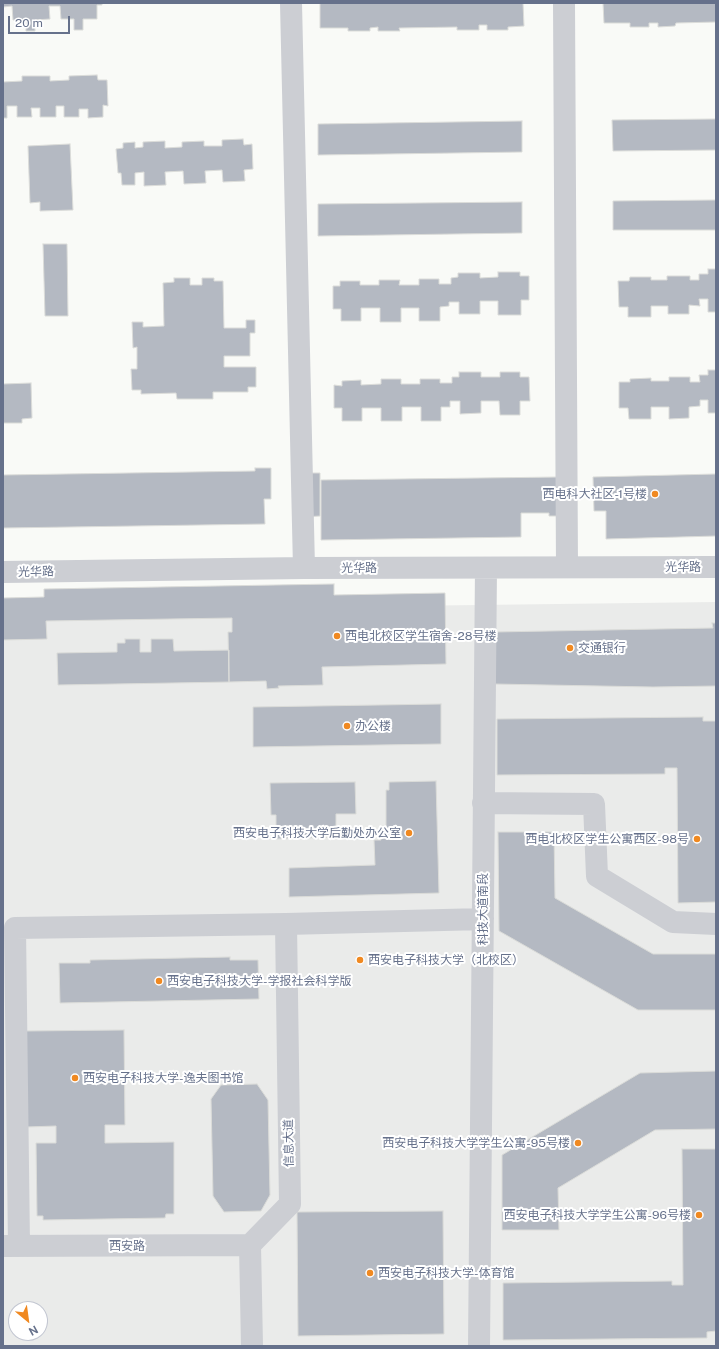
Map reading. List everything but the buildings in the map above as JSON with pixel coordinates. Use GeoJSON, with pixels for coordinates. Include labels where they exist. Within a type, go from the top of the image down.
{"type":"FeatureCollection","features":[{"type":"Feature","properties":{"kind":"street"},"geometry":{"type":"LineString","coordinates":[[291,3],[304,568]]}},
{"type":"Feature","properties":{"kind":"street"},"geometry":{"type":"LineString","coordinates":[[564,3],[567,567]]}},
{"type":"Feature","properties":{"kind":"street","name":"光华路"},"geometry":{"type":"LineString","coordinates":[[3,572],[304,568],[716,567]]}},
{"type":"Feature","properties":{"kind":"street","name":"科技大道南段"},"geometry":{"type":"LineString","coordinates":[[480,1346],[482,919],[486,568]]}},
{"type":"Feature","properties":{"kind":"street"},"geometry":{"type":"LineString","coordinates":[[483,803],[594,804],[597,876],[673,922],[716,924]]}},
{"type":"Feature","properties":{"kind":"street"},"geometry":{"type":"LineString","coordinates":[[11,1246],[15,928],[286,924],[482,919]]}},
{"type":"Feature","properties":{"kind":"street","name":"信息大道"},"geometry":{"type":"LineString","coordinates":[[250,1246],[290,1204],[286,924]]}},
{"type":"Feature","properties":{"kind":"street","name":"西安路"},"geometry":{"type":"LineString","coordinates":[[11,1246],[250,1246]]}},
{"type":"Feature","properties":{"kind":"street"},"geometry":{"type":"LineString","coordinates":[[250,1246],[252,1346]]}},
{"type":"Feature","properties":{"kind":"shaded area","name":"西安电子科技大学（北校区）"},"geometry":{"type":"Polygon","coordinates":[[[716,602],[716,1346],[3,1346],[3,611],[716,602]]]}},
{"type":"Feature","properties":{"kind":"place","name":"西电科大社区-1号楼"},"geometry":{"type":"Point","coordinates":[655,494]}},
{"type":"Feature","properties":{"kind":"place","name":"西电北校区学生宿舍-28号楼"},"geometry":{"type":"Point","coordinates":[337,636]}},
{"type":"Feature","properties":{"kind":"place","name":"交通银行"},"geometry":{"type":"Point","coordinates":[570,648]}},
{"type":"Feature","properties":{"kind":"place","name":"办公楼"},"geometry":{"type":"Point","coordinates":[347,726]}},
{"type":"Feature","properties":{"kind":"place","name":"西安电子科技大学后勤处办公室"},"geometry":{"type":"Point","coordinates":[409,833]}},
{"type":"Feature","properties":{"kind":"place","name":"西电北校区学生公寓西区-98号"},"geometry":{"type":"Point","coordinates":[697,839]}},
{"type":"Feature","properties":{"kind":"place","name":"西安电子科技大学（北校区）"},"geometry":{"type":"Point","coordinates":[360,960]}},
{"type":"Feature","properties":{"kind":"place","name":"西安电子科技大学-学报社会科学版"},"geometry":{"type":"Point","coordinates":[159,981]}},
{"type":"Feature","properties":{"kind":"place","name":"西安电子科技大学-逸夫图书馆"},"geometry":{"type":"Point","coordinates":[75,1078]}},
{"type":"Feature","properties":{"kind":"place","name":"西安电子科技大学学生公寓-95号楼"},"geometry":{"type":"Point","coordinates":[578,1143]}},
{"type":"Feature","properties":{"kind":"place","name":"西安电子科技大学学生公寓-96号楼"},"geometry":{"type":"Point","coordinates":[699,1215]}},
{"type":"Feature","properties":{"kind":"place","name":"西安电子科技大学-体育馆"},"geometry":{"type":"Point","coordinates":[370,1273]}}]}
